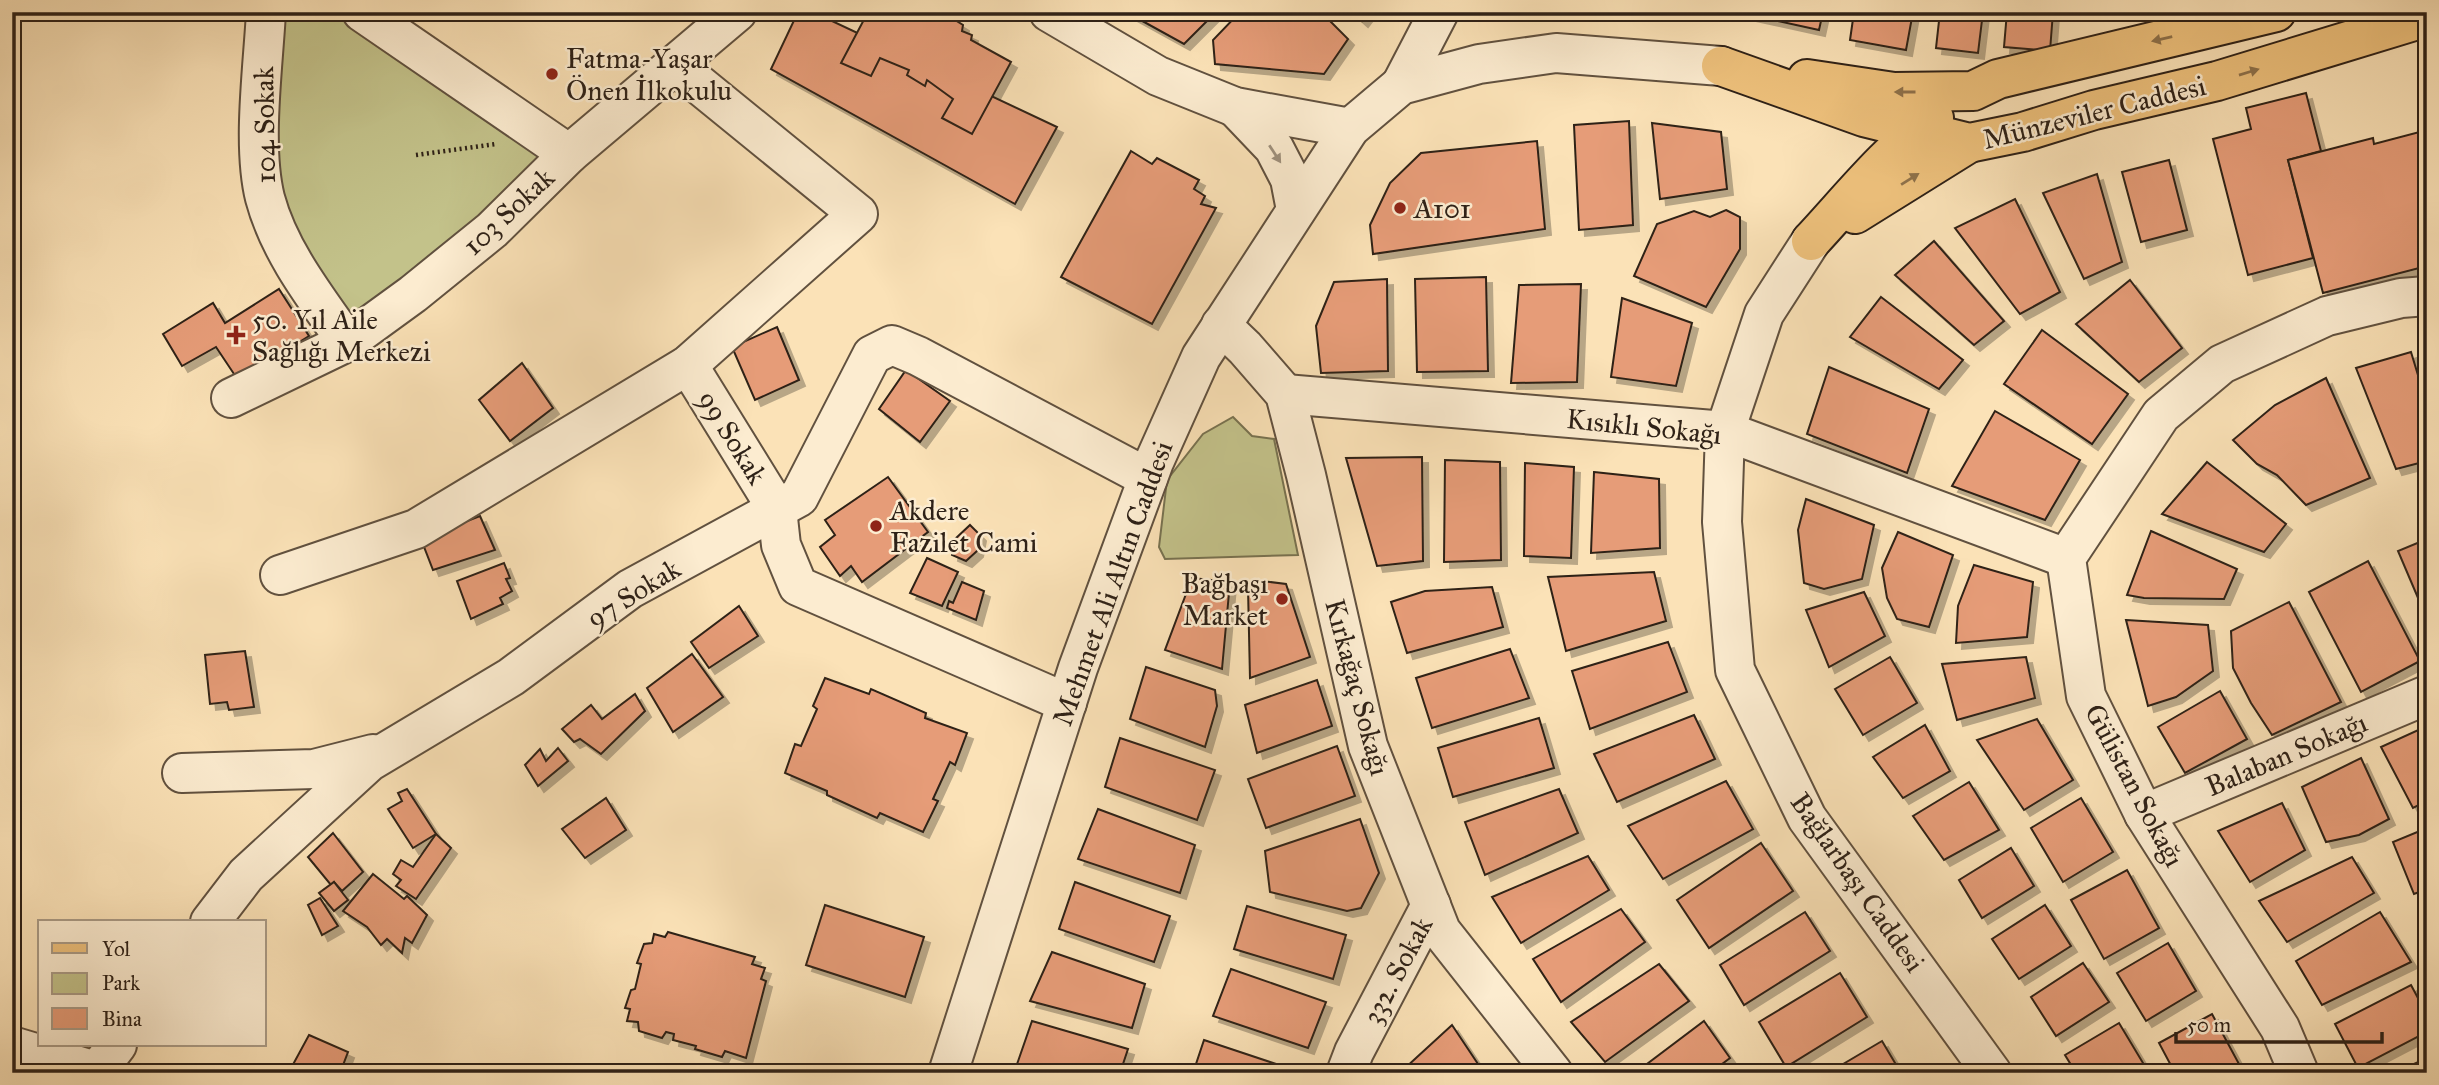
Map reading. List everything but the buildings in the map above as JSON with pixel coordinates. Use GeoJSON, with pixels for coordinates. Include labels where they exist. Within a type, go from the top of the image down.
{"type":"FeatureCollection","features":[{"type":"Feature","properties":{"kind":"main road","name":"Münzeviler Caddesi"},"geometry":{"type":"LineString","coordinates":[[1721,66],[1894,92],[1973,91],[1998,79],[2276,12]]}},
{"type":"Feature","properties":{"kind":"main road","name":"Münzeviler Caddesi"},"geometry":{"type":"LineString","coordinates":[[1721,66],[1864,117],[1969,144],[2023,132],[2094,110],[2217,81],[2427,17]]}},
{"type":"Feature","properties":{"kind":"main road","name":"Bağlarbaşı Caddesi"},"geometry":{"type":"LineString","coordinates":[[1811,241],[1917,131],[1973,91]]}},
{"type":"Feature","properties":{"kind":"main road"},"geometry":{"type":"LineString","coordinates":[[1969,144],[1973,91]]}},
{"type":"Feature","properties":{"kind":"main road"},"geometry":{"type":"LineString","coordinates":[[1864,117],[1872,130],[1874,141],[1867,180]]}},
{"type":"Feature","properties":{"kind":"main road","name":"Bağlarbaşı Caddesi"},"geometry":{"type":"LineString","coordinates":[[1811,241],[1969,144]]}},
{"type":"Feature","properties":{"kind":"street","name":"104 Sokak"},"geometry":{"type":"LineString","coordinates":[[265,12],[259,158],[265,199],[285,245],[347,342]]}},
{"type":"Feature","properties":{"kind":"street","name":"103 Sokak"},"geometry":{"type":"LineString","coordinates":[[231,398],[347,342],[413,294],[492,230],[569,154],[362,12]]}},
{"type":"Feature","properties":{"kind":"street"},"geometry":{"type":"LineString","coordinates":[[569,154],[737,12]]}},
{"type":"Feature","properties":{"kind":"street"},"geometry":{"type":"LineString","coordinates":[[1048,12],[1158,76],[1235,107],[1350,128]]}},
{"type":"Feature","properties":{"kind":"street"},"geometry":{"type":"LineString","coordinates":[[1401,85],[1439,12]]}},
{"type":"Feature","properties":{"kind":"street","name":"Münzeviler Caddesi"},"geometry":{"type":"LineString","coordinates":[[1350,128],[1401,85],[1479,64],[1556,53],[1721,66]]}},
{"type":"Feature","properties":{"kind":"street"},"geometry":{"type":"LineString","coordinates":[[281,575],[416,528],[688,365],[858,214],[675,65]]}},
{"type":"Feature","properties":{"kind":"street"},"geometry":{"type":"LineString","coordinates":[[1235,107],[1273,148],[1290,178],[1296,210]]}},
{"type":"Feature","properties":{"kind":"street","name":"Mehmet Ali Altın Caddesi"},"geometry":{"type":"LineString","coordinates":[[948,1073],[1067,704],[1148,478],[1201,357],[1350,128]]}},
{"type":"Feature","properties":{"kind":"street","name":"Bağlarbaşı Caddesi"},"geometry":{"type":"LineString","coordinates":[[1811,241],[1764,314],[1725,431],[1723,522],[1735,670],[1807,818],[1992,1073]]}},
{"type":"Feature","properties":{"kind":"street"},"geometry":{"type":"LineString","coordinates":[[2066,558],[2161,415],[2222,364],[2327,316],[2401,298],[2427,296]]}},
{"type":"Feature","properties":{"kind":"street","name":"Kırkağaç Sokağı"},"geometry":{"type":"LineString","coordinates":[[1221,325],[1285,394],[1368,746],[1441,930],[1553,1073]]}},
{"type":"Feature","properties":{"kind":"street","name":"97 Sokak"},"geometry":{"type":"LineString","coordinates":[[212,920],[246,874],[369,762],[511,677],[629,589],[799,497],[872,355],[892,345],[918,356],[1148,478]]}},
{"type":"Feature","properties":{"kind":"street","name":"99 Sokak"},"geometry":{"type":"LineString","coordinates":[[688,365],[777,509]]}},
{"type":"Feature","properties":{"kind":"street","name":"Kısıklı Sokağı"},"geometry":{"type":"LineString","coordinates":[[1285,394],[1725,431],[2066,558]]}},
{"type":"Feature","properties":{"kind":"street"},"geometry":{"type":"LineString","coordinates":[[777,509],[781,545],[798,586],[1067,704]]}},
{"type":"Feature","properties":{"kind":"street","name":"Gülistan Sokağı"},"geometry":{"type":"LineString","coordinates":[[2066,558],[2086,696],[2144,814],[2280,1028],[2299,1073]]}},
{"type":"Feature","properties":{"kind":"street","name":"Balaban Sokağı"},"geometry":{"type":"LineString","coordinates":[[2144,814],[2427,695]]}},
{"type":"Feature","properties":{"kind":"street"},"geometry":{"type":"LineString","coordinates":[[182,773],[314,769],[389,750]]}},
{"type":"Feature","properties":{"kind":"street","name":"332. Sokak"},"geometry":{"type":"LineString","coordinates":[[1346,1073],[1354,1052],[1431,905]]}},
{"type":"Feature","properties":{"kind":"street"},"geometry":{"type":"LineString","coordinates":[[12,1046],[105,1063]]}},
{"type":"Feature","properties":{"kind":"path"},"geometry":{"type":"LineString","coordinates":[[416,155],[497,144]]}},
{"type":"Feature","properties":{"kind":"green space"},"geometry":{"type":"Polygon","coordinates":[[[266,12],[374,12],[574,135],[347,342],[279,235],[266,12]]]}},
{"type":"Feature","properties":{"kind":"green space"},"geometry":{"type":"Polygon","coordinates":[[[1233,417],[1252,436],[1274,439],[1298,555],[1165,559],[1159,547],[1167,480],[1203,434],[1233,417]]]}},
{"type":"Feature","properties":{"kind":"place","name":"Fatma-Yaşar Önen İlkokulu"},"geometry":{"type":"Point","coordinates":[552,74]}},
{"type":"Feature","properties":{"kind":"place","name":"A101"},"geometry":{"type":"Point","coordinates":[1400,208]}},
{"type":"Feature","properties":{"kind":"place","name":"50. Yıl Aile Sağlığı Merkezi"},"geometry":{"type":"Point","coordinates":[236,335]}},
{"type":"Feature","properties":{"kind":"place","name":"Akdere Fazilet Cami"},"geometry":{"type":"Point","coordinates":[876,526]}},
{"type":"Feature","properties":{"kind":"place","name":"Bağbaşı Market"},"geometry":{"type":"Point","coordinates":[1282,599]}}]}
